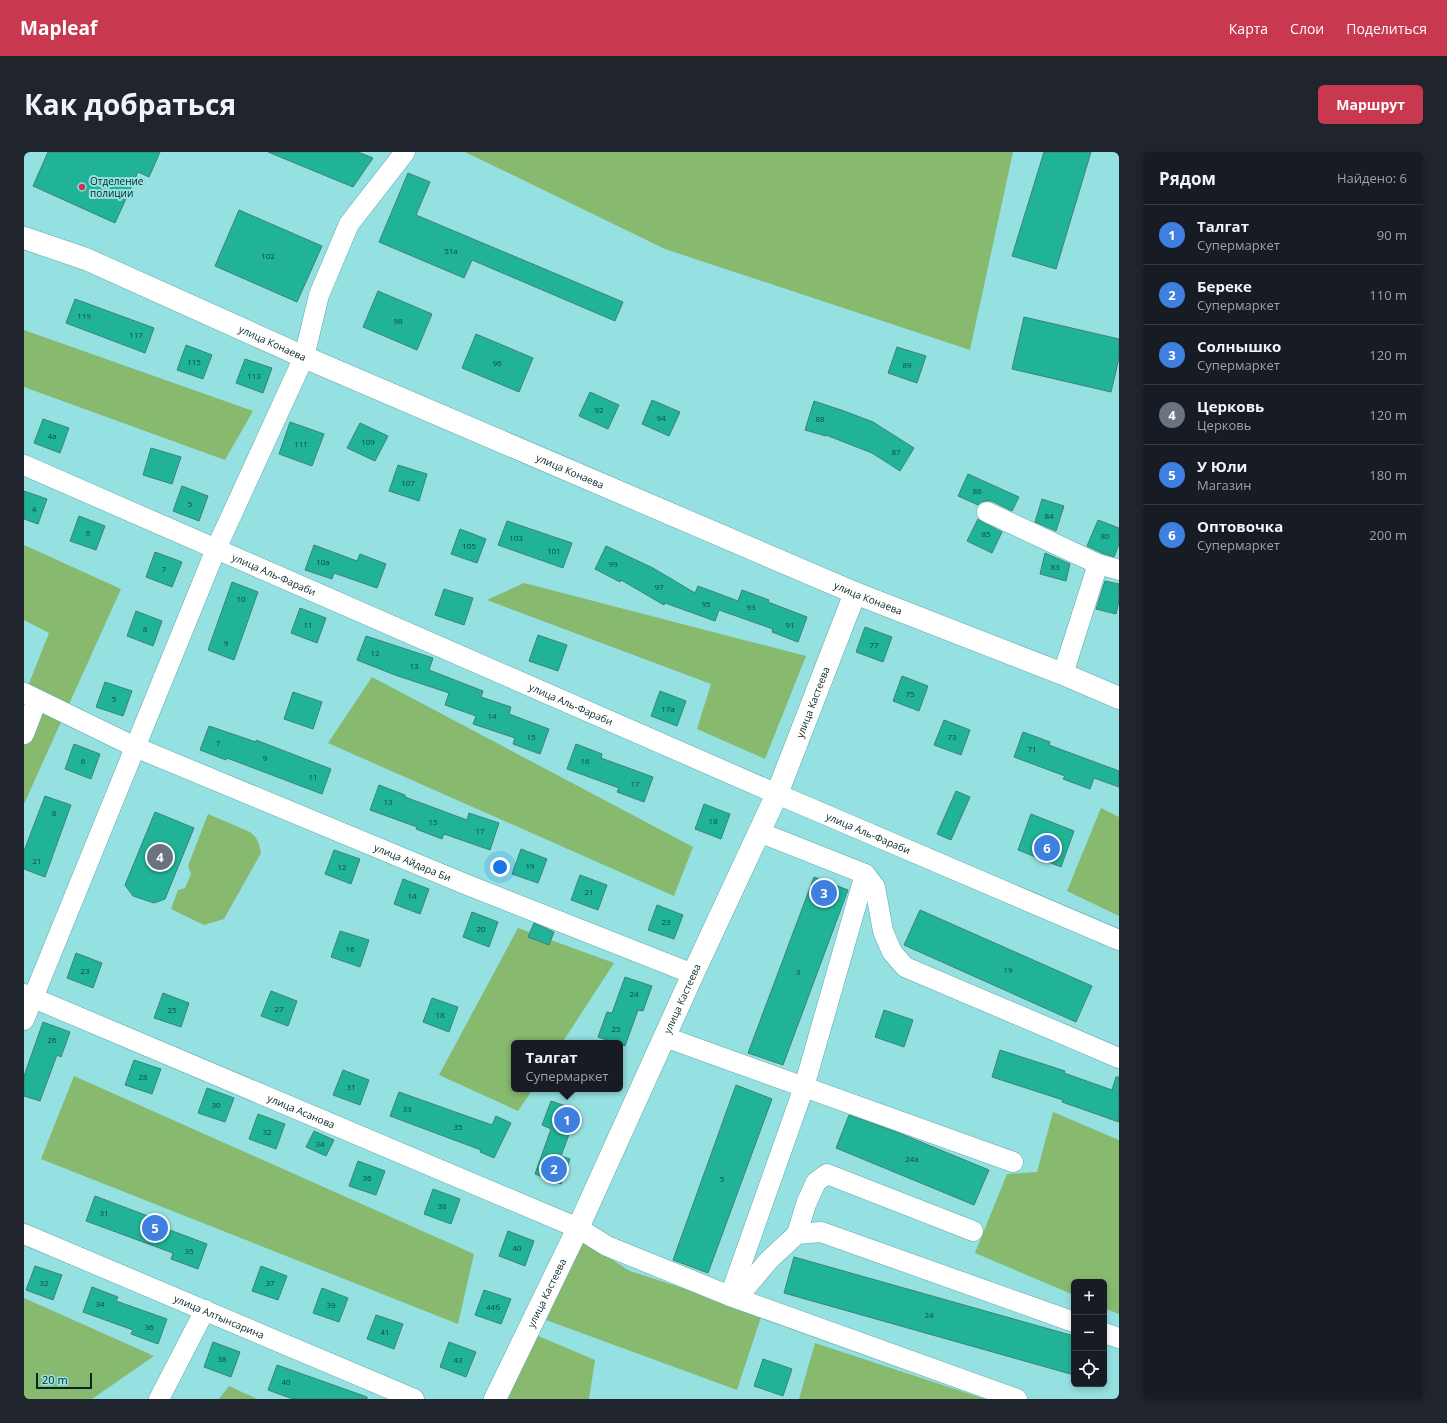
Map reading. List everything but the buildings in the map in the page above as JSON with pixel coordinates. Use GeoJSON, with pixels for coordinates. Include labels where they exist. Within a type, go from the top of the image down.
{"type":"FeatureCollection","features":[{"type":"Feature","properties":{"kind":"main road","name":"улица Конаева"},"geometry":{"type":"LineString","coordinates":[[24,238],[86,259],[304,357],[855,593],[1063,674],[1119,698]]}},
{"type":"Feature","properties":{"kind":"main road","name":"улица Кастеева"},"geometry":{"type":"LineString","coordinates":[[495,1399],[578,1228],[776,794],[855,593]]}},
{"type":"Feature","properties":{"kind":"street"},"geometry":{"type":"LineString","coordinates":[[24,1020],[29,996],[135,747],[216,549],[304,357],[319,295],[349,224],[405,152]]}},
{"type":"Feature","properties":{"kind":"street","name":"улица Аль-Фараби"},"geometry":{"type":"LineString","coordinates":[[24,465],[776,794],[1119,940]]}},
{"type":"Feature","properties":{"kind":"street"},"geometry":{"type":"LineString","coordinates":[[987,512],[1098,564],[1119,570]]}},
{"type":"Feature","properties":{"kind":"street"},"geometry":{"type":"LineString","coordinates":[[1063,674],[1098,564]]}},
{"type":"Feature","properties":{"kind":"street"},"geometry":{"type":"LineString","coordinates":[[24,734],[31,696]]}},
{"type":"Feature","properties":{"kind":"street","name":"улица Айдара Би"},"geometry":{"type":"LineString","coordinates":[[31,696],[135,747],[450,878],[693,974]]}},
{"type":"Feature","properties":{"kind":"street"},"geometry":{"type":"LineString","coordinates":[[759,832],[865,874],[875,887],[884,931],[892,952],[905,966],[1119,1058]]}},
{"type":"Feature","properties":{"kind":"street"},"geometry":{"type":"LineString","coordinates":[[734,1297],[804,1086],[865,874]]}},
{"type":"Feature","properties":{"kind":"street","name":"улица Асанова"},"geometry":{"type":"LineString","coordinates":[[29,996],[578,1228],[608,1246],[734,1297],[1017,1399]]}},
{"type":"Feature","properties":{"kind":"street"},"geometry":{"type":"LineString","coordinates":[[665,1037],[1013,1162]]}},
{"type":"Feature","properties":{"kind":"street"},"geometry":{"type":"LineString","coordinates":[[734,1297],[769,1260],[797,1234],[806,1204],[816,1182],[827,1174],[973,1231]]}},
{"type":"Feature","properties":{"kind":"street"},"geometry":{"type":"LineString","coordinates":[[797,1234],[821,1232],[1071,1321]]}},
{"type":"Feature","properties":{"kind":"street","name":"улица Алтынсарина"},"geometry":{"type":"LineString","coordinates":[[24,1234],[414,1399]]}},
{"type":"Feature","properties":{"kind":"street"},"geometry":{"type":"LineString","coordinates":[[159,1399],[205,1310]]}},
{"type":"Feature","properties":{"kind":"street"},"geometry":{"type":"LineString","coordinates":[[1107,1334],[1119,1338]]}},
{"type":"Feature","properties":{"kind":"green space"},"geometry":{"type":"Polygon","coordinates":[[[465,152],[1013,152],[970,350],[665,249],[465,152]]]}},
{"type":"Feature","properties":{"kind":"green space"},"geometry":{"type":"Polygon","coordinates":[[[24,330],[253,411],[225,460],[24,387],[24,330]]]}},
{"type":"Feature","properties":{"kind":"green space"},"geometry":{"type":"Polygon","coordinates":[[[24,545],[121,589],[24,804],[24,696],[49,633],[24,620],[24,545]]]}},
{"type":"Feature","properties":{"kind":"green space"},"geometry":{"type":"Polygon","coordinates":[[[524,583],[806,656],[765,759],[697,729],[711,684],[487,600],[524,583]]]}},
{"type":"Feature","properties":{"kind":"green space"},"geometry":{"type":"Polygon","coordinates":[[[372,677],[693,847],[674,896],[328,743],[372,677]]]}},
{"type":"Feature","properties":{"kind":"green space"},"geometry":{"type":"Polygon","coordinates":[[[1101,808],[1119,817],[1119,916],[1067,891],[1101,808]]]}},
{"type":"Feature","properties":{"kind":"green space"},"geometry":{"type":"Polygon","coordinates":[[[208,814],[253,834],[259,844],[261,853],[224,919],[204,925],[171,909],[178,890],[185,888],[191,874],[188,866],[208,814]]]}},
{"type":"Feature","properties":{"kind":"green space"},"geometry":{"type":"Polygon","coordinates":[[[518,928],[614,963],[564,1040],[511,1040],[511,1092],[531,1092],[518,1111],[439,1075],[518,928]]]}},
{"type":"Feature","properties":{"kind":"green space"},"geometry":{"type":"Polygon","coordinates":[[[74,1076],[474,1254],[458,1324],[41,1159],[74,1076]]]}},
{"type":"Feature","properties":{"kind":"green space"},"geometry":{"type":"Polygon","coordinates":[[[1053,1112],[1119,1140],[1119,1314],[1107,1309],[1107,1279],[1071,1279],[1071,1294],[975,1253],[1007,1174],[1037,1172],[1053,1112]]]}},
{"type":"Feature","properties":{"kind":"green space"},"geometry":{"type":"Polygon","coordinates":[[[582,1241],[630,1271],[762,1314],[737,1390],[546,1320],[582,1241]]]}},
{"type":"Feature","properties":{"kind":"green space"},"geometry":{"type":"Polygon","coordinates":[[[24,1298],[154,1356],[92,1399],[24,1399],[24,1298]]]}},
{"type":"Feature","properties":{"kind":"green space"},"geometry":{"type":"Polygon","coordinates":[[[536,1335],[595,1360],[589,1399],[508,1399],[536,1335]]]}},
{"type":"Feature","properties":{"kind":"green space"},"geometry":{"type":"Polygon","coordinates":[[[815,1343],[985,1399],[799,1399],[815,1343]]]}},
{"type":"Feature","properties":{"kind":"green space"},"geometry":{"type":"Polygon","coordinates":[[[229,1386],[257,1399],[219,1399],[229,1386]]]}},
{"type":"Feature","properties":{"kind":"place","name":"Отделение полиции"},"geometry":{"type":"Point","coordinates":[82,187]}},
{"type":"Feature","properties":{"kind":"place","name":"Оптовочка"},"geometry":{"type":"Point","coordinates":[1047,848]}},
{"type":"Feature","properties":{"kind":"place","name":"Церковь"},"geometry":{"type":"Point","coordinates":[160,857]}},
{"type":"Feature","properties":{"kind":"place","name":"Солнышко"},"geometry":{"type":"Point","coordinates":[824,893]}},
{"type":"Feature","properties":{"kind":"place","name":"Талгат"},"geometry":{"type":"Point","coordinates":[567,1120]}},
{"type":"Feature","properties":{"kind":"place","name":"Береке"},"geometry":{"type":"Point","coordinates":[554,1169]}},
{"type":"Feature","properties":{"kind":"place","name":"У Юли"},"geometry":{"type":"Point","coordinates":[155,1228]}}]}
